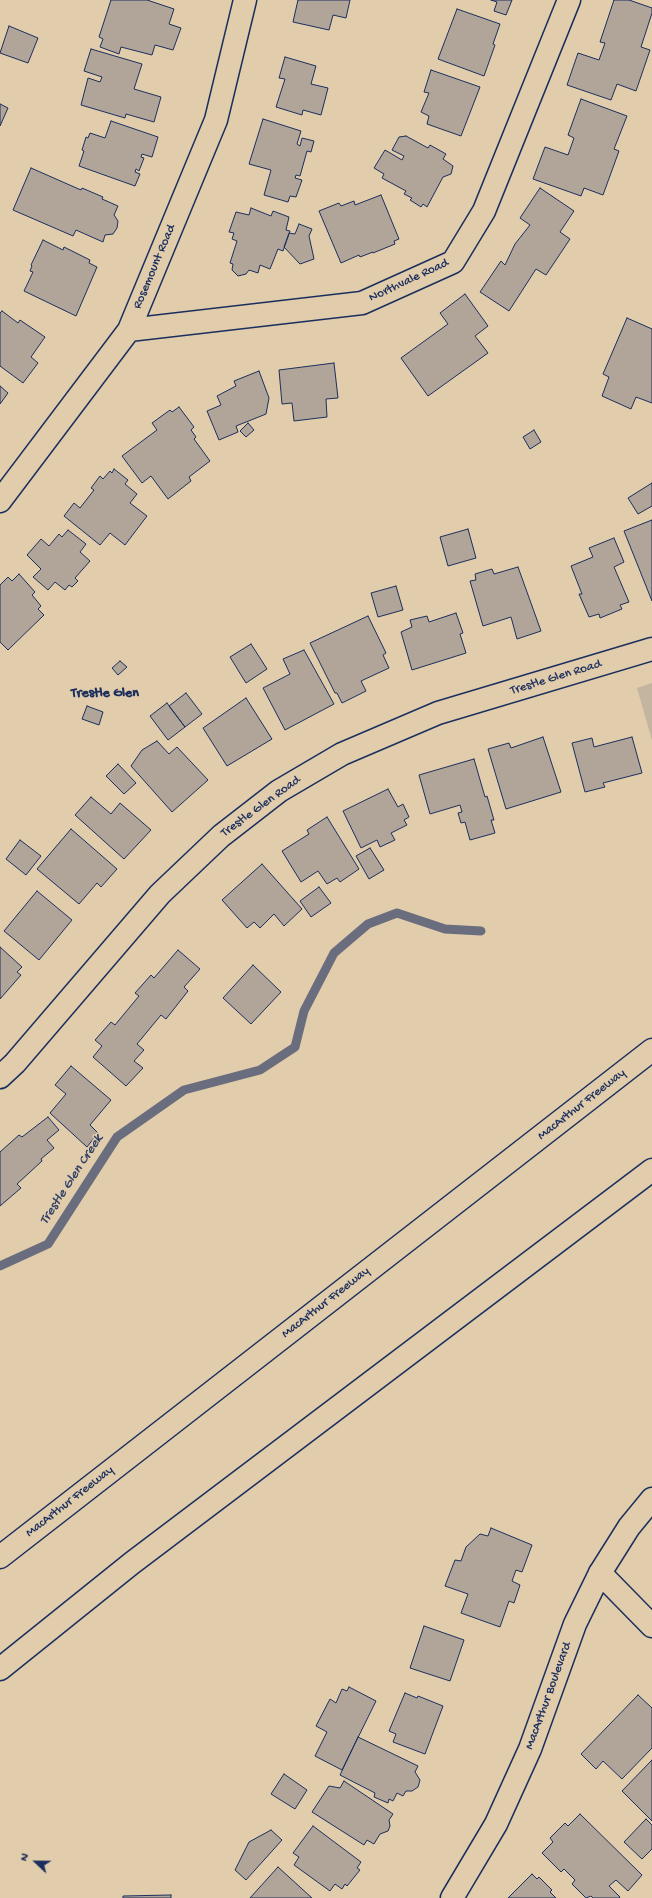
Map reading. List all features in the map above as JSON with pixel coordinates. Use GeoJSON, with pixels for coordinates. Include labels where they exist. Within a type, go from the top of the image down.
{"type":"FeatureCollection","features":[{"type":"Feature","properties":{"kind":"main road","name":"Rosemount Road"},"geometry":{"type":"LineString","coordinates":[[0,502],[129,330],[216,120],[245,0]]}},
{"type":"Feature","properties":{"kind":"main road","name":"Northvale Road"},"geometry":{"type":"LineString","coordinates":[[129,330],[362,303],[453,262],[484,211],[569,0]]}},
{"type":"Feature","properties":{"kind":"main road","name":"Trestle Glen Road"},"geometry":{"type":"LineString","coordinates":[[0,1077],[15,1062],[160,894],[221,836],[279,791],[342,754],[438,713],[652,649]]}},
{"type":"Feature","properties":{"kind":"main road","name":"MacArthur Freeway"},"geometry":{"type":"LineString","coordinates":[[0,1558],[652,1050]]}},
{"type":"Feature","properties":{"kind":"main road"},"geometry":{"type":"LineString","coordinates":[[0,1669],[132,1563],[652,1170]]}},
{"type":"Feature","properties":{"kind":"main road","name":"MacArthur Boulevard"},"geometry":{"type":"LineString","coordinates":[[452,1898],[500,1817],[530,1749],[575,1624],[600,1573],[629,1527],[652,1499]]}},
{"type":"Feature","properties":{"kind":"main road"},"geometry":{"type":"LineString","coordinates":[[600,1573],[652,1626]]}},
{"type":"Feature","properties":{"kind":"shaded area"},"geometry":{"type":"Polygon","coordinates":[[[652,683],[652,740],[637,688],[652,683]]]}},
{"type":"Feature","properties":{"kind":"building"},"geometry":{"type":"Polygon","coordinates":[[[111,0],[147,0],[174,9],[169,24],[181,28],[173,50],[155,45],[152,55],[121,47],[119,54],[100,47],[103,39],[99,37],[111,0]]]}},
{"type":"Feature","properties":{"kind":"building"},"geometry":{"type":"Polygon","coordinates":[[[298,0],[350,0],[346,18],[333,15],[329,30],[293,22],[298,0]]]}},
{"type":"Feature","properties":{"kind":"building"},"geometry":{"type":"Polygon","coordinates":[[[491,0],[512,0],[506,15],[494,11],[497,2],[491,0]]]}},
{"type":"Feature","properties":{"kind":"building"},"geometry":{"type":"Polygon","coordinates":[[[614,0],[629,0],[652,8],[652,13],[641,47],[650,50],[636,91],[617,84],[611,100],[567,85],[578,53],[599,60],[605,43],[600,42],[614,0]]]}},
{"type":"Feature","properties":{"kind":"building"},"geometry":{"type":"Polygon","coordinates":[[[457,9],[500,24],[493,44],[495,45],[484,76],[438,59],[457,9]]]}},
{"type":"Feature","properties":{"kind":"building"},"geometry":{"type":"Polygon","coordinates":[[[9,26],[38,38],[28,63],[0,53],[9,26]]]}},
{"type":"Feature","properties":{"kind":"building"},"geometry":{"type":"Polygon","coordinates":[[[91,49],[142,64],[134,89],[161,97],[154,122],[126,114],[125,118],[81,105],[88,78],[100,82],[102,77],[84,71],[91,49]]]}},
{"type":"Feature","properties":{"kind":"building"},"geometry":{"type":"Polygon","coordinates":[[[285,57],[316,66],[311,84],[328,88],[321,115],[303,110],[302,115],[276,107],[285,79],[279,78],[285,57]]]}},
{"type":"Feature","properties":{"kind":"building"},"geometry":{"type":"Polygon","coordinates":[[[431,70],[480,87],[461,136],[427,124],[429,116],[421,112],[429,93],[424,92],[431,70]]]}},
{"type":"Feature","properties":{"kind":"building"},"geometry":{"type":"Polygon","coordinates":[[[581,99],[627,116],[614,149],[619,151],[603,195],[584,188],[581,196],[533,179],[545,147],[568,155],[574,138],[568,135],[581,99]]]}},
{"type":"Feature","properties":{"kind":"building"},"geometry":{"type":"Polygon","coordinates":[[[0,104],[8,108],[0,126],[0,104]]]}},
{"type":"Feature","properties":{"kind":"building"},"geometry":{"type":"Polygon","coordinates":[[[263,119],[301,131],[297,144],[300,146],[302,138],[314,141],[311,152],[307,151],[300,176],[296,175],[295,178],[302,180],[296,197],[290,196],[288,202],[264,195],[271,170],[249,164],[263,119]]]}},
{"type":"Feature","properties":{"kind":"building"},"geometry":{"type":"Polygon","coordinates":[[[111,121],[158,137],[152,157],[142,154],[141,157],[144,158],[139,171],[136,169],[135,172],[140,174],[135,186],[79,166],[84,151],[82,150],[86,137],[88,138],[90,133],[105,138],[111,121]]]}},
{"type":"Feature","properties":{"kind":"building"},"geometry":{"type":"Polygon","coordinates":[[[406,136],[428,148],[430,145],[446,154],[443,159],[453,166],[451,174],[443,177],[427,207],[423,204],[421,207],[410,200],[412,198],[404,194],[406,191],[382,178],[384,174],[374,168],[385,150],[402,160],[404,156],[392,150],[399,137],[406,136]]]}},
{"type":"Feature","properties":{"kind":"building"},"geometry":{"type":"Polygon","coordinates":[[[31,168],[81,190],[82,188],[103,197],[102,199],[118,206],[114,215],[118,221],[117,228],[113,234],[105,235],[103,242],[76,230],[73,236],[13,210],[31,168]]]}},
{"type":"Feature","properties":{"kind":"building"},"geometry":{"type":"Polygon","coordinates":[[[540,188],[574,211],[560,232],[570,239],[546,275],[536,269],[509,311],[480,292],[501,261],[505,265],[515,244],[530,225],[520,218],[540,188]]]}},
{"type":"Feature","properties":{"kind":"building"},"geometry":{"type":"Polygon","coordinates":[[[381,195],[399,239],[394,241],[395,244],[360,257],[359,255],[341,263],[319,211],[339,203],[341,206],[354,201],[355,205],[381,195]]]}},
{"type":"Feature","properties":{"kind":"building"},"geometry":{"type":"Polygon","coordinates":[[[251,208],[271,216],[273,211],[289,217],[286,230],[290,231],[283,251],[278,249],[270,269],[260,265],[258,273],[249,270],[246,274],[238,276],[232,270],[233,264],[230,263],[237,241],[232,239],[234,233],[229,232],[236,212],[249,215],[251,208]]]}},
{"type":"Feature","properties":{"kind":"building"},"geometry":{"type":"Polygon","coordinates":[[[299,224],[312,229],[309,236],[314,259],[300,264],[284,247],[289,233],[295,234],[299,224]]]}},
{"type":"Feature","properties":{"kind":"building"},"geometry":{"type":"Polygon","coordinates":[[[43,240],[63,250],[64,247],[90,260],[89,263],[97,267],[76,316],[24,291],[33,272],[30,271],[31,265],[43,240]]]}},
{"type":"Feature","properties":{"kind":"building"},"geometry":{"type":"Polygon","coordinates":[[[465,294],[488,326],[475,336],[488,353],[428,396],[401,358],[448,324],[440,313],[465,294]]]}},
{"type":"Feature","properties":{"kind":"building"},"geometry":{"type":"Polygon","coordinates":[[[2,311],[18,323],[20,320],[45,337],[31,357],[38,363],[23,383],[0,366],[0,313],[2,311]]]}},
{"type":"Feature","properties":{"kind":"building"},"geometry":{"type":"Polygon","coordinates":[[[627,318],[652,329],[652,403],[636,397],[631,409],[602,396],[609,377],[603,374],[627,318]]]}},
{"type":"Feature","properties":{"kind":"building"},"geometry":{"type":"Polygon","coordinates":[[[334,363],[338,398],[326,399],[327,417],[294,421],[292,403],[282,404],[279,370],[334,363]]]}},
{"type":"Feature","properties":{"kind":"building"},"geometry":{"type":"Polygon","coordinates":[[[259,371],[269,398],[266,414],[236,426],[238,432],[219,440],[207,411],[221,405],[217,396],[236,386],[234,381],[259,371]]]}},
{"type":"Feature","properties":{"kind":"building"},"geometry":{"type":"Polygon","coordinates":[[[0,386],[8,393],[0,404],[0,386]]]}},
{"type":"Feature","properties":{"kind":"building"},"geometry":{"type":"Polygon","coordinates":[[[179,407],[194,427],[191,430],[196,437],[194,439],[210,461],[189,477],[191,481],[168,499],[151,476],[142,483],[122,456],[157,430],[152,423],[170,410],[172,412],[179,407]]]}},
{"type":"Feature","properties":{"kind":"building"},"geometry":{"type":"Polygon","coordinates":[[[248,423],[254,430],[246,437],[240,431],[248,423]]]}},
{"type":"Feature","properties":{"kind":"building"},"geometry":{"type":"Polygon","coordinates":[[[534,430],[541,442],[530,449],[523,437],[534,430]]]}},
{"type":"Feature","properties":{"kind":"building"},"geometry":{"type":"Polygon","coordinates":[[[114,469],[128,480],[125,484],[137,494],[130,503],[147,516],[125,545],[110,533],[100,545],[64,516],[74,503],[80,508],[94,490],[91,488],[100,476],[103,479],[110,471],[112,473],[114,469]]]}},
{"type":"Feature","properties":{"kind":"building"},"geometry":{"type":"Polygon","coordinates":[[[652,483],[652,506],[638,514],[628,498],[652,483]]]}},
{"type":"Feature","properties":{"kind":"building"},"geometry":{"type":"Polygon","coordinates":[[[652,520],[652,601],[624,531],[652,520]]]}},
{"type":"Feature","properties":{"kind":"building"},"geometry":{"type":"Polygon","coordinates":[[[468,529],[476,558],[448,566],[440,537],[468,529]]]}},
{"type":"Feature","properties":{"kind":"building"},"geometry":{"type":"Polygon","coordinates":[[[68,530],[86,544],[80,552],[90,561],[75,578],[78,581],[72,587],[69,585],[65,590],[55,582],[48,590],[33,577],[41,569],[27,555],[41,539],[49,546],[59,534],[62,537],[68,530]]]}},
{"type":"Feature","properties":{"kind":"building"},"geometry":{"type":"Polygon","coordinates":[[[614,538],[624,562],[614,567],[629,602],[620,605],[622,609],[600,618],[599,614],[589,617],[579,594],[582,594],[571,566],[593,557],[589,548],[614,538]]]}},
{"type":"Feature","properties":{"kind":"building"},"geometry":{"type":"Polygon","coordinates":[[[518,567],[541,631],[517,639],[511,617],[483,626],[470,581],[476,580],[475,574],[492,569],[494,574],[518,567]]]}},
{"type":"Feature","properties":{"kind":"building"},"geometry":{"type":"Polygon","coordinates":[[[19,574],[35,592],[32,595],[41,606],[38,609],[44,615],[8,650],[0,642],[0,585],[8,577],[12,581],[19,574]]]}},
{"type":"Feature","properties":{"kind":"building"},"geometry":{"type":"Polygon","coordinates":[[[396,586],[403,610],[378,617],[371,593],[396,586]]]}},
{"type":"Feature","properties":{"kind":"building"},"geometry":{"type":"Polygon","coordinates":[[[456,613],[463,633],[460,634],[466,653],[412,670],[401,632],[412,627],[410,620],[427,616],[429,622],[456,613]]]}},
{"type":"Feature","properties":{"kind":"building"},"geometry":{"type":"Polygon","coordinates":[[[368,616],[386,653],[383,655],[389,668],[361,681],[366,691],[342,703],[337,693],[335,693],[310,643],[368,616]]]}},
{"type":"Feature","properties":{"kind":"building"},"geometry":{"type":"Polygon","coordinates":[[[251,644],[267,669],[246,683],[230,657],[251,644]]]}},
{"type":"Feature","properties":{"kind":"building"},"geometry":{"type":"Polygon","coordinates":[[[304,650],[334,704],[285,730],[263,688],[290,674],[283,659],[304,650]]]}},
{"type":"Feature","properties":{"kind":"building"},"geometry":{"type":"Polygon","coordinates":[[[120,661],[127,667],[118,675],[112,668],[120,661]]]}},
{"type":"Feature","properties":{"kind":"building"},"geometry":{"type":"Polygon","coordinates":[[[186,693],[202,714],[185,727],[169,706],[186,693]]]}},
{"type":"Feature","properties":{"kind":"building"},"geometry":{"type":"Polygon","coordinates":[[[246,698],[272,739],[227,766],[203,728],[246,698]]]}},
{"type":"Feature","properties":{"kind":"building"},"geometry":{"type":"Polygon","coordinates":[[[167,703],[185,727],[168,740],[150,716],[167,703]]]}},
{"type":"Feature","properties":{"kind":"building"},"geometry":{"type":"Polygon","coordinates":[[[87,706],[103,712],[99,725],[82,719],[87,706]]]}},
{"type":"Feature","properties":{"kind":"building"},"geometry":{"type":"Polygon","coordinates":[[[543,737],[561,792],[506,809],[488,749],[509,743],[511,748],[543,737]]]}},
{"type":"Feature","properties":{"kind":"building"},"geometry":{"type":"Polygon","coordinates":[[[632,737],[642,773],[603,783],[605,787],[585,792],[572,743],[592,738],[594,747],[632,737]]]}},
{"type":"Feature","properties":{"kind":"building"},"geometry":{"type":"Polygon","coordinates":[[[157,741],[169,754],[177,747],[208,780],[172,812],[131,766],[142,750],[157,741]]]}},
{"type":"Feature","properties":{"kind":"building"},"geometry":{"type":"Polygon","coordinates":[[[474,759],[485,797],[487,796],[494,820],[491,820],[495,833],[470,840],[465,822],[461,823],[458,813],[462,812],[460,805],[430,814],[419,775],[474,759]]]}},
{"type":"Feature","properties":{"kind":"building"},"geometry":{"type":"Polygon","coordinates":[[[118,764],[136,783],[124,794],[106,776],[118,764]]]}},
{"type":"Feature","properties":{"kind":"building"},"geometry":{"type":"Polygon","coordinates":[[[388,789],[398,807],[403,804],[409,817],[404,820],[407,825],[391,833],[395,840],[380,847],[377,840],[361,848],[343,811],[388,789]]]}},
{"type":"Feature","properties":{"kind":"building"},"geometry":{"type":"Polygon","coordinates":[[[91,797],[111,814],[120,803],[151,830],[124,859],[75,815],[91,797]]]}},
{"type":"Feature","properties":{"kind":"building"},"geometry":{"type":"Polygon","coordinates":[[[327,817],[359,869],[340,882],[337,878],[327,884],[318,871],[301,882],[282,851],[309,834],[307,830],[327,817]]]}},
{"type":"Feature","properties":{"kind":"building"},"geometry":{"type":"Polygon","coordinates":[[[71,829],[117,869],[101,887],[97,883],[79,904],[37,869],[71,829]]]}},
{"type":"Feature","properties":{"kind":"building"},"geometry":{"type":"Polygon","coordinates":[[[20,840],[41,856],[26,875],[6,859],[20,840]]]}},
{"type":"Feature","properties":{"kind":"building"},"geometry":{"type":"Polygon","coordinates":[[[370,848],[384,870],[369,879],[356,856],[370,848]]]}},
{"type":"Feature","properties":{"kind":"building"},"geometry":{"type":"Polygon","coordinates":[[[262,864],[302,909],[284,926],[274,914],[260,928],[254,922],[247,928],[222,900],[262,864]]]}},
{"type":"Feature","properties":{"kind":"building"},"geometry":{"type":"Polygon","coordinates":[[[319,887],[331,903],[311,917],[300,901],[319,887]]]}},
{"type":"Feature","properties":{"kind":"building"},"geometry":{"type":"Polygon","coordinates":[[[37,891],[72,920],[39,960],[4,931],[37,891]]]}},
{"type":"Feature","properties":{"kind":"building"},"geometry":{"type":"Polygon","coordinates":[[[0,947],[22,967],[17,972],[21,975],[0,999],[0,947]]]}},
{"type":"Feature","properties":{"kind":"building"},"geometry":{"type":"Polygon","coordinates":[[[178,950],[200,969],[184,987],[188,991],[166,1019],[161,1015],[137,1044],[144,1050],[134,1061],[143,1068],[126,1086],[93,1057],[102,1046],[95,1040],[111,1022],[115,1025],[139,996],[135,993],[151,975],[154,978],[178,950]]]}},
{"type":"Feature","properties":{"kind":"building"},"geometry":{"type":"Polygon","coordinates":[[[253,965],[281,992],[251,1024],[223,998],[253,965]]]}},
{"type":"Feature","properties":{"kind":"building"},"geometry":{"type":"Polygon","coordinates":[[[71,1066],[111,1100],[90,1125],[98,1133],[87,1147],[50,1113],[66,1094],[55,1085],[71,1066]]]}},
{"type":"Feature","properties":{"kind":"building"},"geometry":{"type":"Polygon","coordinates":[[[48,1117],[59,1130],[47,1140],[54,1148],[17,1184],[21,1188],[0,1206],[0,1152],[19,1135],[22,1137],[48,1117]]]}},
{"type":"Feature","properties":{"kind":"building"},"geometry":{"type":"Polygon","coordinates":[[[491,1528],[532,1545],[522,1572],[516,1570],[512,1581],[520,1585],[514,1603],[509,1601],[500,1627],[461,1613],[468,1594],[445,1586],[455,1560],[461,1561],[466,1547],[480,1534],[488,1536],[491,1528]]]}},
{"type":"Feature","properties":{"kind":"building"},"geometry":{"type":"Polygon","coordinates":[[[424,1626],[464,1640],[450,1681],[410,1668],[424,1626]]]}},
{"type":"Feature","properties":{"kind":"building"},"geometry":{"type":"Polygon","coordinates":[[[349,1687],[376,1701],[342,1770],[315,1756],[327,1732],[316,1726],[330,1699],[336,1703],[342,1689],[347,1691],[349,1687]]]}},
{"type":"Feature","properties":{"kind":"building"},"geometry":{"type":"Polygon","coordinates":[[[405,1693],[417,1698],[418,1696],[443,1706],[425,1754],[393,1742],[396,1734],[389,1731],[405,1693]]]}},
{"type":"Feature","properties":{"kind":"building"},"geometry":{"type":"Polygon","coordinates":[[[638,1695],[652,1708],[652,1748],[622,1779],[603,1761],[596,1769],[581,1754],[638,1695]]]}},
{"type":"Feature","properties":{"kind":"building"},"geometry":{"type":"Polygon","coordinates":[[[358,1737],[418,1766],[415,1772],[420,1780],[418,1787],[412,1791],[406,1791],[403,1796],[397,1793],[393,1801],[389,1799],[388,1803],[374,1797],[375,1793],[340,1775],[358,1737]]]}},
{"type":"Feature","properties":{"kind":"building"},"geometry":{"type":"Polygon","coordinates":[[[652,1760],[652,1821],[622,1791],[652,1760]]]}},
{"type":"Feature","properties":{"kind":"building"},"geometry":{"type":"Polygon","coordinates":[[[284,1774],[307,1790],[295,1809],[271,1794],[284,1774]]]}},
{"type":"Feature","properties":{"kind":"building"},"geometry":{"type":"Polygon","coordinates":[[[344,1781],[393,1814],[389,1820],[390,1826],[388,1831],[380,1834],[374,1844],[367,1840],[364,1845],[312,1812],[329,1786],[340,1788],[344,1781]]]}},
{"type":"Feature","properties":{"kind":"building"},"geometry":{"type":"Polygon","coordinates":[[[580,1814],[642,1875],[628,1891],[616,1880],[609,1886],[620,1897],[619,1898],[593,1898],[591,1896],[586,1898],[572,1884],[575,1880],[564,1869],[561,1872],[542,1853],[553,1842],[550,1838],[565,1823],[568,1826],[580,1814]]]}},
{"type":"Feature","properties":{"kind":"building"},"geometry":{"type":"Polygon","coordinates":[[[646,1819],[652,1825],[652,1849],[642,1859],[624,1842],[646,1819]]]}},
{"type":"Feature","properties":{"kind":"building"},"geometry":{"type":"Polygon","coordinates":[[[313,1826],[361,1862],[357,1868],[360,1870],[347,1886],[345,1884],[342,1889],[335,1884],[330,1891],[294,1865],[299,1857],[293,1853],[313,1826]]]}},
{"type":"Feature","properties":{"kind":"building"},"geometry":{"type":"Polygon","coordinates":[[[271,1830],[282,1840],[246,1880],[235,1870],[249,1842],[271,1830]]]}},
{"type":"Feature","properties":{"kind":"building"},"geometry":{"type":"Polygon","coordinates":[[[278,1867],[312,1898],[250,1898],[278,1867]]]}},
{"type":"Feature","properties":{"kind":"building"},"geometry":{"type":"Polygon","coordinates":[[[532,1874],[537,1879],[539,1877],[552,1890],[550,1892],[556,1898],[508,1898],[532,1874]]]}},
{"type":"Feature","properties":{"kind":"building"},"geometry":{"type":"Polygon","coordinates":[[[171,1895],[171,1898],[123,1898],[123,1896],[171,1895]]]}},
{"type":"Feature","properties":{"kind":"waterway","name":"Trestle Glen Creek"},"geometry":{"type":"LineString","coordinates":[[0,1266],[48,1244],[117,1137],[184,1090],[260,1070],[295,1047],[304,1011],[334,953],[368,924],[397,913],[445,929],[481,931]]}},
{"type":"Feature","properties":{"kind":"district","name":"Trestle Glen"},"geometry":{"type":"Point","coordinates":[105,694]}}]}
